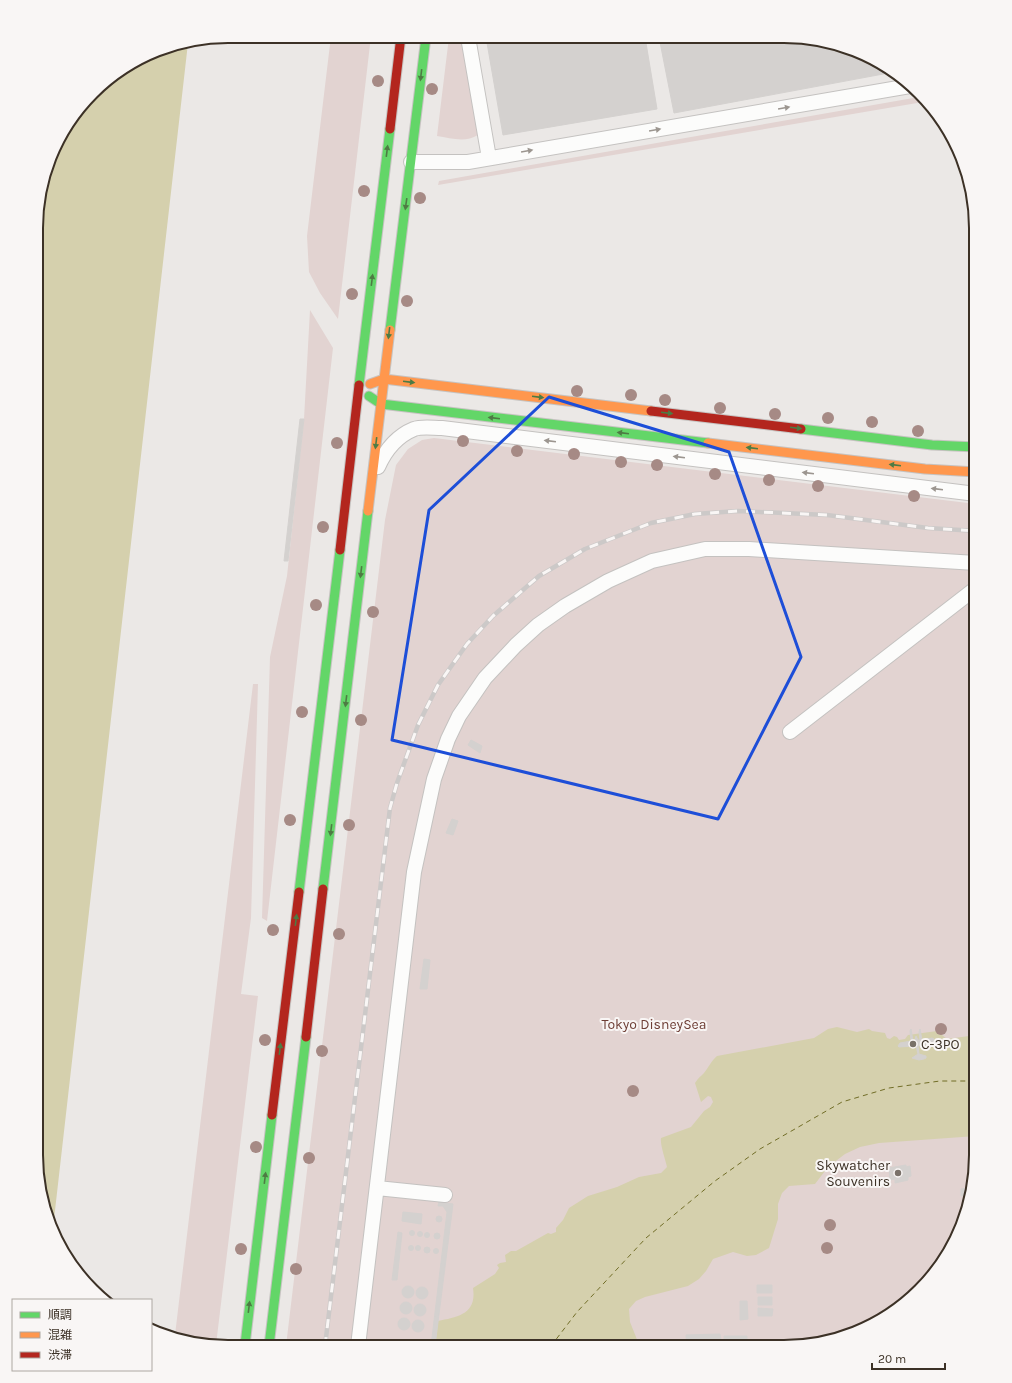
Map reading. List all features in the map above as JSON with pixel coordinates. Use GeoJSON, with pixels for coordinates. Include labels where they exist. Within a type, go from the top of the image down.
{"type":"FeatureCollection","features":[{"type":"Feature","properties":{"kind":"street"},"geometry":{"type":"LineString","coordinates":[[246,1340],[400,43]]}},
{"type":"Feature","properties":{"kind":"street"},"geometry":{"type":"LineString","coordinates":[[270,1340],[425,43]]}},
{"type":"Feature","properties":{"kind":"street"},"geometry":{"type":"LineString","coordinates":[[358,388],[384,379],[924,444],[969,447]]}},
{"type":"Feature","properties":{"kind":"street"},"geometry":{"type":"LineString","coordinates":[[358,388],[381,404],[925,469],[969,472]]}},
{"type":"Feature","properties":{"kind":"lane"},"geometry":{"type":"LineString","coordinates":[[469,43],[489,158]]}},
{"type":"Feature","properties":{"kind":"lane"},"geometry":{"type":"LineString","coordinates":[[411,162],[468,162],[904,87]]}},
{"type":"Feature","properties":{"kind":"lane"},"geometry":{"type":"LineString","coordinates":[[372,481],[383,455],[396,441],[414,429],[427,427],[969,493]]}},
{"type":"Feature","properties":{"kind":"lane"},"geometry":{"type":"LineString","coordinates":[[359,1340],[414,872],[434,779],[448,739],[458,716],[485,678],[511,650],[538,626],[565,606],[608,581],[652,561],[705,549],[749,549],[969,563]]}},
{"type":"Feature","properties":{"kind":"lane"},"geometry":{"type":"LineString","coordinates":[[790,732],[969,593]]}},
{"type":"Feature","properties":{"kind":"lane"},"geometry":{"type":"LineString","coordinates":[[377,1188],[445,1195]]}},
{"type":"Feature","properties":{"kind":"highlighted area"},"geometry":{"type":"Polygon","coordinates":[[[549,397],[729,452],[801,657],[718,819],[392,740],[429,510],[549,397]]]}},
{"type":"Feature","properties":{"kind":"green space"},"geometry":{"type":"Polygon","coordinates":[[[330,43],[370,43],[338,319],[320,293],[309,272],[307,236],[330,43]]]}},
{"type":"Feature","properties":{"kind":"green space"},"geometry":{"type":"Polygon","coordinates":[[[448,43],[463,43],[478,135],[468,139],[437,136],[448,43]]]}},
{"type":"Feature","properties":{"kind":"green space"},"geometry":{"type":"Polygon","coordinates":[[[916,98],[920,103],[438,185],[439,181],[916,98]]]}},
{"type":"Feature","properties":{"kind":"green space"},"geometry":{"type":"Polygon","coordinates":[[[310,310],[333,348],[267,921],[262,918],[270,657],[287,576],[304,419],[310,310]]]}},
{"type":"Feature","properties":{"kind":"green space","name":"Tokyo DisneySea"},"geometry":{"type":"Polygon","coordinates":[[[434,438],[969,503],[969,1167],[963,1203],[950,1237],[938,1258],[915,1286],[897,1302],[866,1321],[832,1334],[796,1340],[287,1340],[385,520],[396,465],[408,449],[422,440],[434,438]]]}},
{"type":"Feature","properties":{"kind":"green space"},"geometry":{"type":"Polygon","coordinates":[[[253,684],[258,684],[251,918],[241,994],[258,996],[217,1340],[175,1332],[253,684]]]}},
{"type":"Feature","properties":{"kind":"shaded area"},"geometry":{"type":"Polygon","coordinates":[[[187,48],[54,1218],[49,1203],[43,1167],[43,216],[49,180],[57,157],[81,115],[97,97],[125,74],[157,57],[187,48]]]}},
{"type":"Feature","properties":{"kind":"shaded area"},"geometry":{"type":"Polygon","coordinates":[[[837,1027],[857,1032],[869,1029],[872,1031],[885,1033],[887,1038],[890,1039],[894,1036],[899,1040],[905,1039],[908,1035],[937,1031],[947,1039],[969,1036],[969,1137],[879,1143],[860,1147],[845,1154],[828,1167],[815,1184],[789,1186],[782,1193],[778,1204],[778,1219],[769,1248],[756,1255],[747,1256],[733,1252],[713,1259],[699,1279],[688,1286],[645,1297],[636,1301],[629,1309],[630,1322],[637,1340],[436,1340],[438,1321],[459,1316],[469,1309],[472,1304],[473,1288],[495,1274],[499,1268],[497,1265],[506,1262],[505,1255],[511,1251],[516,1251],[548,1233],[551,1234],[556,1232],[556,1228],[563,1220],[569,1208],[588,1196],[617,1187],[639,1177],[661,1173],[667,1167],[661,1138],[691,1127],[704,1111],[710,1107],[713,1102],[711,1097],[708,1096],[701,1102],[695,1083],[717,1056],[814,1038],[828,1029],[837,1027]]]}},
{"type":"Feature","properties":{"kind":"building"},"geometry":{"type":"Polygon","coordinates":[[[487,43],[646,43],[657,109],[503,135],[487,43]]]}},
{"type":"Feature","properties":{"kind":"building"},"geometry":{"type":"Polygon","coordinates":[[[660,43],[796,43],[832,49],[855,57],[886,73],[674,113],[660,43]]]}},
{"type":"Feature","properties":{"kind":"building"},"geometry":{"type":"Polygon","coordinates":[[[300,419],[304,419],[288,561],[284,561],[300,419]]]}},
{"type":"Feature","properties":{"kind":"building"},"geometry":{"type":"Polygon","coordinates":[[[471,740],[482,746],[480,753],[468,745],[471,740]]]}},
{"type":"Feature","properties":{"kind":"building"},"geometry":{"type":"Polygon","coordinates":[[[452,819],[458,821],[453,835],[446,833],[452,819]]]}},
{"type":"Feature","properties":{"kind":"building"},"geometry":{"type":"Polygon","coordinates":[[[424,959],[430,960],[427,989],[420,989],[424,959]]]}},
{"type":"Feature","properties":{"kind":"building","name":"C-3PO"},"geometry":{"type":"Polygon","coordinates":[[[911,1029],[913,1041],[915,1040],[916,1036],[918,1040],[920,1040],[920,1029],[922,1040],[934,1039],[932,1044],[918,1046],[919,1054],[926,1056],[924,1059],[919,1060],[912,1058],[918,1054],[916,1046],[898,1046],[900,1043],[911,1041],[911,1029]]]}},
{"type":"Feature","properties":{"kind":"building"},"geometry":{"type":"Polygon","coordinates":[[[906,1165],[906,1167],[910,1166],[911,1176],[908,1177],[908,1180],[895,1183],[895,1179],[890,1180],[889,1168],[906,1165]]]}},
{"type":"Feature","properties":{"kind":"building"},"geometry":{"type":"Polygon","coordinates":[[[965,1188],[964,1196],[961,1196],[961,1189],[965,1188]]]}},
{"type":"Feature","properties":{"kind":"building"},"geometry":{"type":"Polygon","coordinates":[[[439,1202],[453,1204],[436,1340],[432,1340],[447,1212],[443,1206],[438,1206],[439,1202]]]}},
{"type":"Feature","properties":{"kind":"building"},"geometry":{"type":"Polygon","coordinates":[[[403,1212],[422,1214],[421,1224],[402,1221],[403,1212]]]}},
{"type":"Feature","properties":{"kind":"building"},"geometry":{"type":"Polygon","coordinates":[[[439,1216],[442,1219],[439,1222],[436,1219],[439,1216]]]}},
{"type":"Feature","properties":{"kind":"building"},"geometry":{"type":"Polygon","coordinates":[[[412,1230],[415,1233],[412,1236],[409,1233],[412,1230]]]}},
{"type":"Feature","properties":{"kind":"building"},"geometry":{"type":"Polygon","coordinates":[[[398,1232],[402,1233],[397,1280],[392,1280],[398,1232]]]}},
{"type":"Feature","properties":{"kind":"building"},"geometry":{"type":"Polygon","coordinates":[[[418,1232],[422,1232],[422,1236],[418,1236],[418,1232]]]}},
{"type":"Feature","properties":{"kind":"building"},"geometry":{"type":"Polygon","coordinates":[[[425,1233],[429,1233],[429,1237],[425,1237],[425,1233]]]}},
{"type":"Feature","properties":{"kind":"building"},"geometry":{"type":"Polygon","coordinates":[[[437,1233],[440,1236],[437,1239],[434,1236],[437,1233]]]}},
{"type":"Feature","properties":{"kind":"building"},"geometry":{"type":"Polygon","coordinates":[[[418,1245],[421,1248],[418,1251],[415,1248],[418,1245]]]}},
{"type":"Feature","properties":{"kind":"building"},"geometry":{"type":"Polygon","coordinates":[[[409,1246],[413,1246],[413,1250],[409,1250],[409,1246]]]}},
{"type":"Feature","properties":{"kind":"building"},"geometry":{"type":"Polygon","coordinates":[[[427,1247],[430,1250],[427,1253],[424,1250],[427,1247]]]}},
{"type":"Feature","properties":{"kind":"building"},"geometry":{"type":"Polygon","coordinates":[[[434,1249],[438,1249],[438,1253],[434,1253],[434,1249]]]}},
{"type":"Feature","properties":{"kind":"building"},"geometry":{"type":"Polygon","coordinates":[[[757,1285],[772,1285],[772,1293],[757,1293],[757,1285]]]}},
{"type":"Feature","properties":{"kind":"building"},"geometry":{"type":"Polygon","coordinates":[[[406,1286],[410,1286],[414,1292],[410,1298],[406,1298],[402,1294],[402,1290],[406,1286]]]}},
{"type":"Feature","properties":{"kind":"building"},"geometry":{"type":"Polygon","coordinates":[[[420,1287],[424,1287],[428,1293],[424,1299],[420,1299],[416,1295],[416,1291],[420,1287]]]}},
{"type":"Feature","properties":{"kind":"building"},"geometry":{"type":"Polygon","coordinates":[[[758,1297],[772,1297],[772,1305],[758,1305],[758,1297]]]}},
{"type":"Feature","properties":{"kind":"building"},"geometry":{"type":"Polygon","coordinates":[[[740,1301],[747,1301],[748,1319],[740,1320],[740,1301]]]}},
{"type":"Feature","properties":{"kind":"building"},"geometry":{"type":"Polygon","coordinates":[[[404,1302],[408,1302],[412,1308],[408,1314],[404,1314],[400,1310],[400,1306],[404,1302]]]}},
{"type":"Feature","properties":{"kind":"building"},"geometry":{"type":"Polygon","coordinates":[[[420,1304],[424,1306],[426,1310],[424,1314],[420,1316],[416,1314],[414,1310],[416,1306],[420,1304]]]}},
{"type":"Feature","properties":{"kind":"building"},"geometry":{"type":"Polygon","coordinates":[[[758,1308],[773,1309],[772,1316],[758,1316],[758,1308]]]}},
{"type":"Feature","properties":{"kind":"building"},"geometry":{"type":"Polygon","coordinates":[[[404,1318],[408,1320],[410,1324],[408,1328],[404,1330],[400,1328],[398,1324],[400,1320],[404,1318]]]}},
{"type":"Feature","properties":{"kind":"building"},"geometry":{"type":"Polygon","coordinates":[[[416,1320],[420,1320],[424,1326],[420,1332],[416,1332],[412,1328],[412,1324],[416,1320]]]}},
{"type":"Feature","properties":{"kind":"building"},"geometry":{"type":"Polygon","coordinates":[[[720,1334],[721,1340],[686,1340],[686,1335],[720,1334]]]}},
{"type":"Feature","properties":{"kind":"building"},"geometry":{"type":"Polygon","coordinates":[[[724,1336],[747,1336],[747,1340],[724,1340],[724,1336]]]}},
{"type":"Feature","properties":{"kind":"ferry route"},"geometry":{"type":"LineString","coordinates":[[556,1340],[577,1312],[646,1238],[715,1181],[760,1149],[842,1102],[889,1088],[940,1081],[969,1081]]}},
{"type":"Feature","properties":{"kind":"railway"},"geometry":{"type":"LineString","coordinates":[[326,1340],[390,808],[397,783],[418,725],[438,685],[467,644],[493,616],[539,576],[585,549],[651,523],[695,514],[738,511],[827,515],[928,528],[969,531]]}},
{"type":"Feature","properties":{"kind":"traffic: fast"},"geometry":{"type":"LineString","coordinates":[[390,330],[425,43]]}},
{"type":"Feature","properties":{"kind":"traffic: fast"},"geometry":{"type":"LineString","coordinates":[[359,385],[390,129]]}},
{"type":"Feature","properties":{"kind":"traffic: fast"},"geometry":{"type":"LineString","coordinates":[[369,396],[381,404],[708,443]]}},
{"type":"Feature","properties":{"kind":"traffic: fast"},"geometry":{"type":"LineString","coordinates":[[801,429],[932,445],[969,447]]}},
{"type":"Feature","properties":{"kind":"traffic: fast"},"geometry":{"type":"LineString","coordinates":[[323,889],[368,511]]}},
{"type":"Feature","properties":{"kind":"traffic: fast"},"geometry":{"type":"LineString","coordinates":[[299,892],[340,550]]}},
{"type":"Feature","properties":{"kind":"traffic: fast"},"geometry":{"type":"LineString","coordinates":[[270,1340],[306,1037]]}},
{"type":"Feature","properties":{"kind":"traffic: fast"},"geometry":{"type":"LineString","coordinates":[[246,1340],[272,1115]]}},
{"type":"Feature","properties":{"kind":"traffic: slow"},"geometry":{"type":"LineString","coordinates":[[368,511],[390,330]]}},
{"type":"Feature","properties":{"kind":"traffic: slow"},"geometry":{"type":"LineString","coordinates":[[370,384],[384,379],[651,411]]}},
{"type":"Feature","properties":{"kind":"traffic: slow"},"geometry":{"type":"LineString","coordinates":[[708,443],[925,469],[969,472]]}},
{"type":"Feature","properties":{"kind":"traffic: jam"},"geometry":{"type":"LineString","coordinates":[[390,129],[400,43]]}},
{"type":"Feature","properties":{"kind":"traffic: jam"},"geometry":{"type":"LineString","coordinates":[[340,550],[359,385]]}},
{"type":"Feature","properties":{"kind":"traffic: jam"},"geometry":{"type":"LineString","coordinates":[[651,411],[801,429]]}},
{"type":"Feature","properties":{"kind":"traffic: jam"},"geometry":{"type":"LineString","coordinates":[[306,1037],[323,889]]}},
{"type":"Feature","properties":{"kind":"traffic: jam"},"geometry":{"type":"LineString","coordinates":[[272,1115],[299,892]]}},
{"type":"Feature","properties":{"kind":"place","name":"C-3PO"},"geometry":{"type":"Point","coordinates":[913,1044]}},
{"type":"Feature","properties":{"kind":"place","name":"Skywatcher Souvenirs"},"geometry":{"type":"Point","coordinates":[898,1173]}}]}
